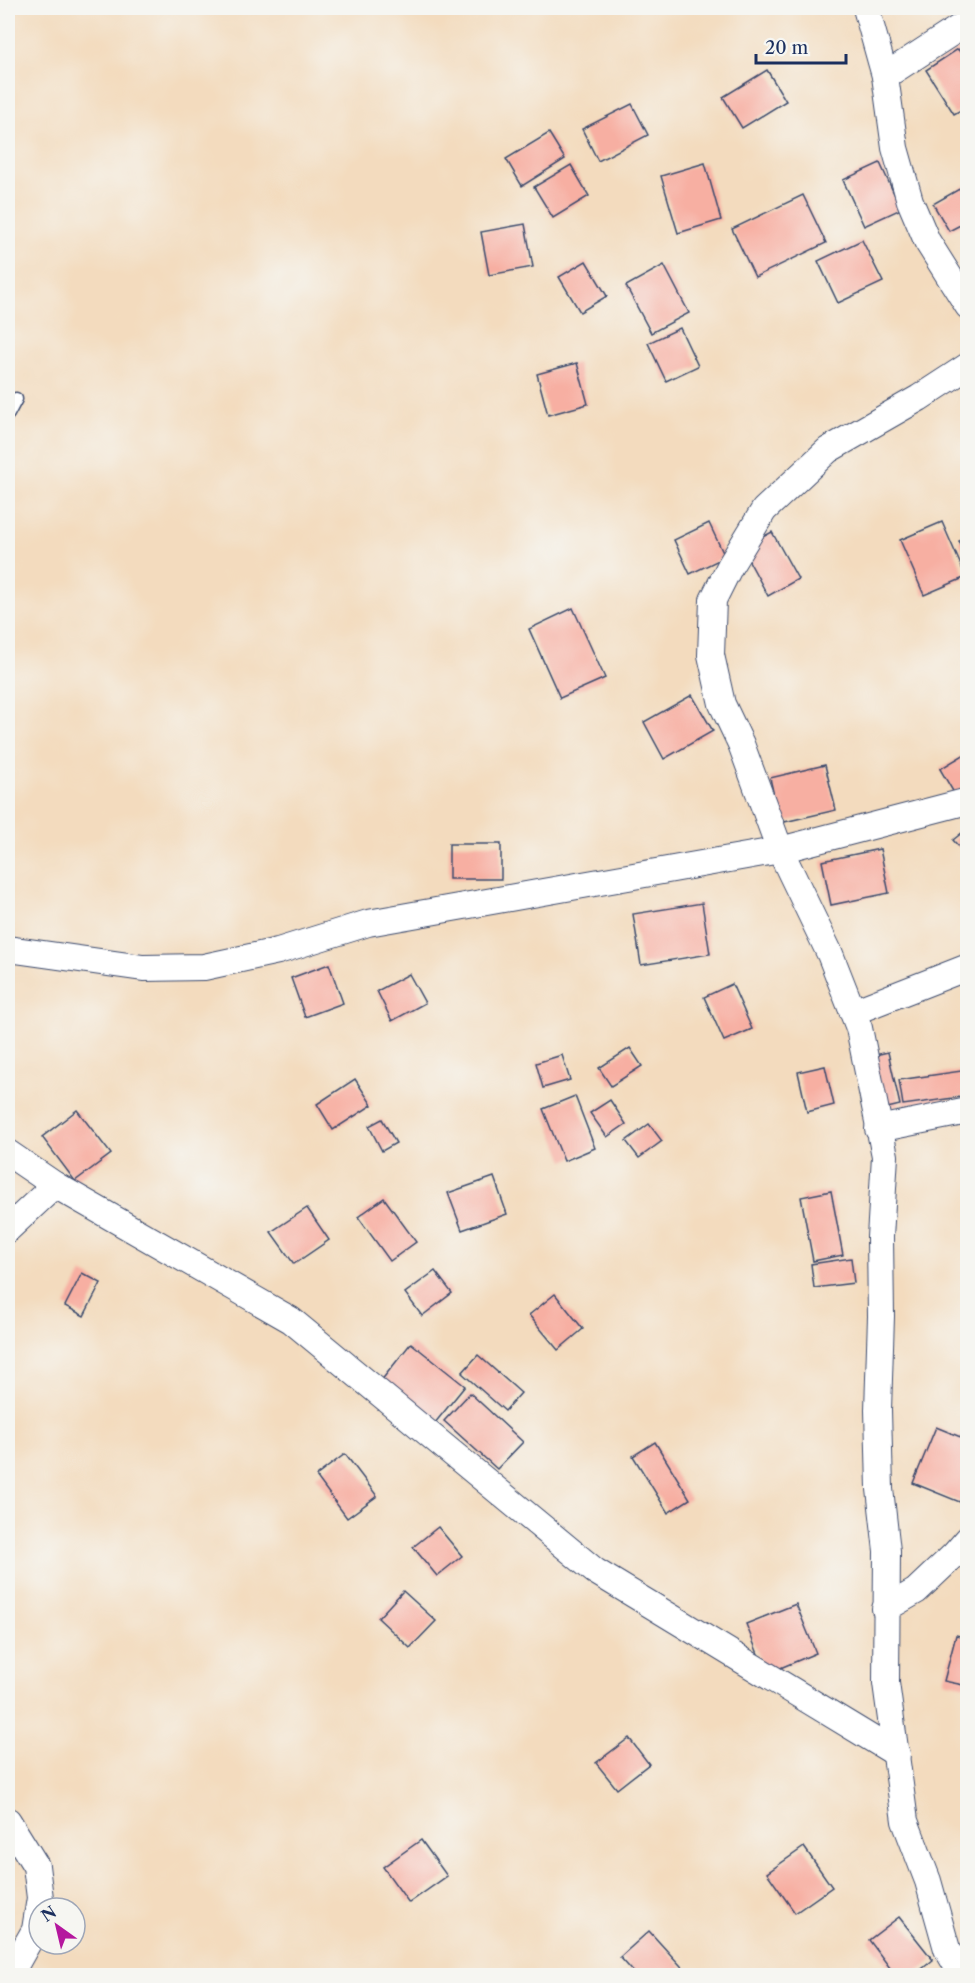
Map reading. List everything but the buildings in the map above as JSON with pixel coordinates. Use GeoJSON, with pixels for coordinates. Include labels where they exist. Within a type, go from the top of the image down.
{"type":"FeatureCollection","features":[{"type":"Feature","properties":{"kind":"street"},"geometry":{"type":"LineString","coordinates":[[866,8],[885,76],[894,148],[910,201],[927,241],[968,306]]}},
{"type":"Feature","properties":{"kind":"street"},"geometry":{"type":"LineString","coordinates":[[885,76],[968,22]]}},
{"type":"Feature","properties":{"kind":"street"},"geometry":{"type":"LineString","coordinates":[[963,1976],[947,1949],[927,1881],[905,1821],[886,1683],[887,1551],[880,1489],[878,1410],[881,1316],[880,1237],[885,1156],[859,1028],[830,954],[780,850],[741,744],[722,704],[711,655],[713,600],[730,566],[764,510],[828,450],[919,398],[968,366]]}},
{"type":"Feature","properties":{"kind":"street"},"geometry":{"type":"LineString","coordinates":[[8,949],[143,968],[204,967],[278,951],[368,923],[780,850],[968,801]]}},
{"type":"Feature","properties":{"kind":"street"},"geometry":{"type":"LineString","coordinates":[[853,1012],[968,967]]}},
{"type":"Feature","properties":{"kind":"street"},"geometry":{"type":"LineString","coordinates":[[878,1129],[968,1111]]}},
{"type":"Feature","properties":{"kind":"street"},"geometry":{"type":"LineString","coordinates":[[8,1153],[55,1185],[291,1320],[595,1571],[897,1754]]}},
{"type":"Feature","properties":{"kind":"street"},"geometry":{"type":"LineString","coordinates":[[8,1229],[55,1185]]}},
{"type":"Feature","properties":{"kind":"street"},"geometry":{"type":"LineString","coordinates":[[885,1609],[916,1591],[968,1539]]}},
{"type":"Feature","properties":{"kind":"street"},"geometry":{"type":"LineString","coordinates":[[8,1821],[36,1866],[40,1898],[35,1930],[9,1976]]}},
{"type":"Feature","properties":{"kind":"lane"},"geometry":{"type":"LineString","coordinates":[[8,414],[16,399]]}}]}
